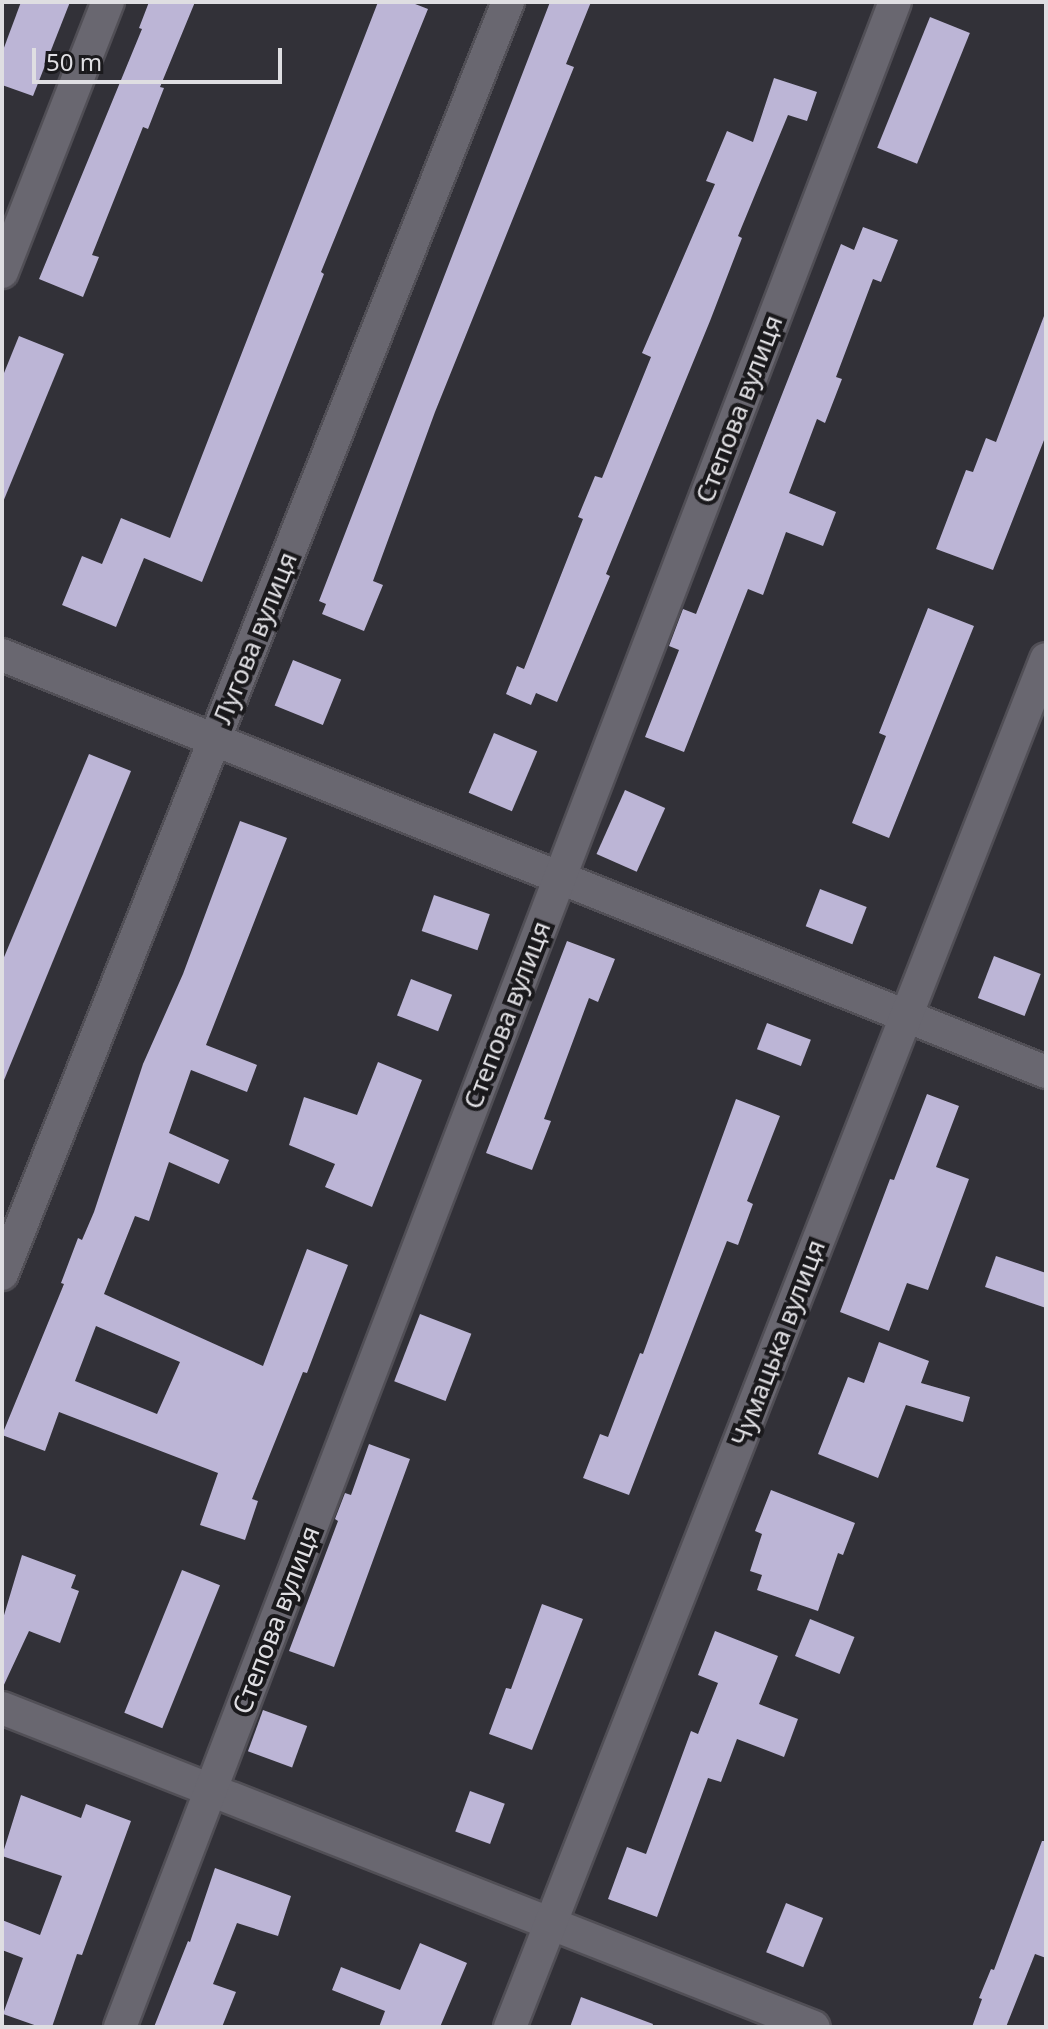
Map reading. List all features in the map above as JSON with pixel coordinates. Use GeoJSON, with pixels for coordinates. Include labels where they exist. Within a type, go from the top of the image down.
{"type":"FeatureCollection","features":[{"type":"Feature","properties":{"kind":"street"},"geometry":{"type":"LineString","coordinates":[[2,272],[108,2]]}},
{"type":"Feature","properties":{"kind":"street","name":"Лугова вулиця"},"geometry":{"type":"LineString","coordinates":[[2,1274],[508,2]]}},
{"type":"Feature","properties":{"kind":"street","name":"Степова вулиця"},"geometry":{"type":"LineString","coordinates":[[120,2027],[895,2]]}},
{"type":"Feature","properties":{"kind":"street"},"geometry":{"type":"LineString","coordinates":[[2,655],[1046,1072]]}},
{"type":"Feature","properties":{"kind":"street","name":"Чумацька вулиця"},"geometry":{"type":"LineString","coordinates":[[510,2027],[1046,659]]}},
{"type":"Feature","properties":{"kind":"street"},"geometry":{"type":"LineString","coordinates":[[2,1708],[814,2027]]}},
{"type":"Feature","properties":{"kind":"building"},"geometry":{"type":"Polygon","coordinates":[[[21,2],[70,2],[33,96],[2,85],[2,53],[21,2]]]}},
{"type":"Feature","properties":{"kind":"building"},"geometry":{"type":"Polygon","coordinates":[[[149,2],[195,2],[160,87],[164,88],[148,129],[143,127],[92,255],[99,257],[83,297],[39,279],[142,29],[139,28],[149,2]]]}},
{"type":"Feature","properties":{"kind":"building"},"geometry":{"type":"Polygon","coordinates":[[[378,2],[410,2],[428,9],[321,272],[324,274],[202,582],[144,558],[116,627],[62,605],[82,556],[102,564],[121,518],[170,538],[378,2]]]}},
{"type":"Feature","properties":{"kind":"building"},"geometry":{"type":"Polygon","coordinates":[[[550,2],[591,2],[566,64],[574,67],[435,412],[373,581],[383,585],[364,631],[322,614],[326,604],[319,601],[550,2]]]}},
{"type":"Feature","properties":{"kind":"building"},"geometry":{"type":"Polygon","coordinates":[[[930,17],[970,33],[917,164],[877,148],[930,17]]]}},
{"type":"Feature","properties":{"kind":"building"},"geometry":{"type":"Polygon","coordinates":[[[774,78],[817,92],[807,121],[788,115],[738,236],[742,238],[710,321],[606,574],[610,576],[557,702],[536,693],[531,705],[506,694],[517,666],[524,669],[583,519],[578,517],[595,476],[602,478],[651,357],[642,353],[715,184],[706,181],[727,131],[753,142],[774,78]]]}},
{"type":"Feature","properties":{"kind":"building"},"geometry":{"type":"Polygon","coordinates":[[[863,227],[898,240],[881,282],[873,279],[836,377],[842,379],[825,423],[817,419],[789,493],[836,512],[823,546],[786,532],[763,595],[748,589],[684,752],[645,737],[679,650],[669,646],[683,609],[696,614],[841,244],[854,250],[863,227]]]}},
{"type":"Feature","properties":{"kind":"building"},"geometry":{"type":"Polygon","coordinates":[[[1044,316],[1046,435],[993,570],[936,549],[966,470],[973,472],[986,438],[996,442],[1044,316]]]}},
{"type":"Feature","properties":{"kind":"building"},"geometry":{"type":"Polygon","coordinates":[[[19,336],[64,354],[3,502],[2,378],[19,336]]]}},
{"type":"Feature","properties":{"kind":"building"},"geometry":{"type":"Polygon","coordinates":[[[928,608],[974,626],[889,838],[852,823],[886,736],[879,733],[928,608]]]}},
{"type":"Feature","properties":{"kind":"building"},"geometry":{"type":"Polygon","coordinates":[[[293,660],[341,679],[323,725],[275,705],[293,660]]]}},
{"type":"Feature","properties":{"kind":"building"},"geometry":{"type":"Polygon","coordinates":[[[494,733],[537,751],[512,811],[469,793],[494,733]]]}},
{"type":"Feature","properties":{"kind":"building"},"geometry":{"type":"Polygon","coordinates":[[[89,754],[131,771],[2,1085],[2,962],[89,754]]]}},
{"type":"Feature","properties":{"kind":"building"},"geometry":{"type":"Polygon","coordinates":[[[625,790],[665,808],[637,872],[597,854],[625,790]]]}},
{"type":"Feature","properties":{"kind":"building"},"geometry":{"type":"Polygon","coordinates":[[[240,821],[287,838],[206,1045],[257,1065],[247,1092],[191,1070],[169,1133],[229,1160],[219,1184],[169,1162],[149,1221],[135,1216],[104,1294],[263,1366],[307,1249],[348,1265],[307,1373],[303,1372],[252,1499],[258,1501],[245,1540],[200,1525],[218,1473],[59,1412],[45,1451],[2,1435],[64,1284],[61,1283],[78,1238],[82,1240],[94,1212],[143,1064],[183,974],[240,821]],[[96,1326],[75,1381],[157,1414],[180,1362],[96,1326]]]}},
{"type":"Feature","properties":{"kind":"building"},"geometry":{"type":"Polygon","coordinates":[[[820,889],[867,907],[852,944],[806,926],[820,889]]]}},
{"type":"Feature","properties":{"kind":"building"},"geometry":{"type":"Polygon","coordinates":[[[434,895],[490,914],[477,950],[422,931],[434,895]]]}},
{"type":"Feature","properties":{"kind":"building"},"geometry":{"type":"Polygon","coordinates":[[[567,941],[615,959],[598,1002],[589,998],[544,1119],[551,1121],[532,1170],[486,1153],[567,941]]]}},
{"type":"Feature","properties":{"kind":"building"},"geometry":{"type":"Polygon","coordinates":[[[994,956],[1041,974],[1025,1016],[978,998],[994,956]]]}},
{"type":"Feature","properties":{"kind":"building"},"geometry":{"type":"Polygon","coordinates":[[[411,979],[452,995],[438,1031],[397,1015],[411,979]]]}},
{"type":"Feature","properties":{"kind":"building"},"geometry":{"type":"Polygon","coordinates":[[[767,1023],[811,1040],[801,1066],[757,1049],[767,1023]]]}},
{"type":"Feature","properties":{"kind":"building"},"geometry":{"type":"Polygon","coordinates":[[[378,1062],[422,1080],[372,1207],[325,1187],[335,1164],[289,1145],[304,1097],[357,1115],[378,1062]]]}},
{"type":"Feature","properties":{"kind":"building"},"geometry":{"type":"Polygon","coordinates":[[[927,1094],[959,1106],[936,1167],[969,1179],[928,1290],[907,1283],[889,1331],[840,1312],[890,1179],[894,1180],[927,1094]]]}},
{"type":"Feature","properties":{"kind":"building"},"geometry":{"type":"Polygon","coordinates":[[[736,1099],[780,1116],[747,1201],[753,1204],[738,1245],[727,1241],[629,1495],[583,1478],[600,1434],[608,1437],[640,1353],[643,1354],[736,1099]]]}},
{"type":"Feature","properties":{"kind":"building"},"geometry":{"type":"Polygon","coordinates":[[[996,1256],[1046,1273],[1046,1308],[985,1287],[996,1256]]]}},
{"type":"Feature","properties":{"kind":"building"},"geometry":{"type":"Polygon","coordinates":[[[420,1314],[471,1334],[446,1401],[394,1381],[420,1314]]]}},
{"type":"Feature","properties":{"kind":"building"},"geometry":{"type":"Polygon","coordinates":[[[879,1342],[929,1361],[921,1383],[970,1397],[963,1422],[906,1405],[878,1478],[818,1454],[848,1377],[864,1383],[879,1342]]]}},
{"type":"Feature","properties":{"kind":"building"},"geometry":{"type":"Polygon","coordinates":[[[369,1444],[410,1459],[334,1667],[289,1651],[338,1521],[335,1519],[345,1493],[351,1495],[369,1444]]]}},
{"type":"Feature","properties":{"kind":"building"},"geometry":{"type":"Polygon","coordinates":[[[771,1490],[855,1523],[843,1555],[838,1553],[818,1611],[757,1590],[762,1575],[750,1571],[762,1534],[755,1531],[771,1490]]]}},
{"type":"Feature","properties":{"kind":"building"},"geometry":{"type":"Polygon","coordinates":[[[22,1555],[76,1575],[71,1588],[79,1591],[60,1643],[29,1631],[2,1689],[2,1622],[22,1555]]]}},
{"type":"Feature","properties":{"kind":"building"},"geometry":{"type":"Polygon","coordinates":[[[182,1570],[220,1585],[162,1728],[124,1713],[182,1570]]]}},
{"type":"Feature","properties":{"kind":"building"},"geometry":{"type":"Polygon","coordinates":[[[542,1604],[583,1619],[532,1750],[489,1734],[506,1688],[511,1689],[542,1604]]]}},
{"type":"Feature","properties":{"kind":"building"},"geometry":{"type":"Polygon","coordinates":[[[810,1619],[855,1637],[840,1674],[795,1656],[810,1619]]]}},
{"type":"Feature","properties":{"kind":"building"},"geometry":{"type":"Polygon","coordinates":[[[715,1631],[778,1656],[759,1704],[798,1719],[784,1757],[737,1739],[721,1782],[708,1778],[657,1917],[608,1899],[627,1847],[646,1854],[691,1731],[698,1734],[718,1683],[698,1675],[715,1631]]]}},
{"type":"Feature","properties":{"kind":"building"},"geometry":{"type":"Polygon","coordinates":[[[263,1710],[307,1726],[292,1767],[248,1751],[263,1710]]]}},
{"type":"Feature","properties":{"kind":"building"},"geometry":{"type":"Polygon","coordinates":[[[470,1791],[505,1804],[490,1844],[455,1831],[470,1791]]]}},
{"type":"Feature","properties":{"kind":"building"},"geometry":{"type":"Polygon","coordinates":[[[21,1795],[81,1818],[86,1804],[131,1821],[82,1955],[77,1954],[52,2027],[40,2027],[3,2014],[23,1958],[2,1950],[2,1920],[40,1935],[62,1876],[2,1856],[21,1795]]]}},
{"type":"Feature","properties":{"kind":"building"},"geometry":{"type":"Polygon","coordinates":[[[1042,1841],[1046,1841],[1046,1958],[1035,1954],[1006,2027],[972,2027],[982,1999],[979,1998],[991,1969],[994,1970],[1042,1841]]]}},
{"type":"Feature","properties":{"kind":"building"},"geometry":{"type":"Polygon","coordinates":[[[215,1868],[291,1896],[278,1936],[237,1923],[213,1984],[236,1992],[222,2027],[154,2027],[190,1942],[215,1868]]]}},
{"type":"Feature","properties":{"kind":"building"},"geometry":{"type":"Polygon","coordinates":[[[786,1903],[823,1918],[803,1967],[766,1952],[786,1903]]]}},
{"type":"Feature","properties":{"kind":"building"},"geometry":{"type":"Polygon","coordinates":[[[420,1943],[467,1963],[440,2027],[379,2027],[385,2011],[332,1990],[341,1967],[400,1990],[420,1943]]]}},
{"type":"Feature","properties":{"kind":"building"},"geometry":{"type":"Polygon","coordinates":[[[581,1997],[653,2024],[652,2027],[570,2027],[581,1997]]]}}]}
